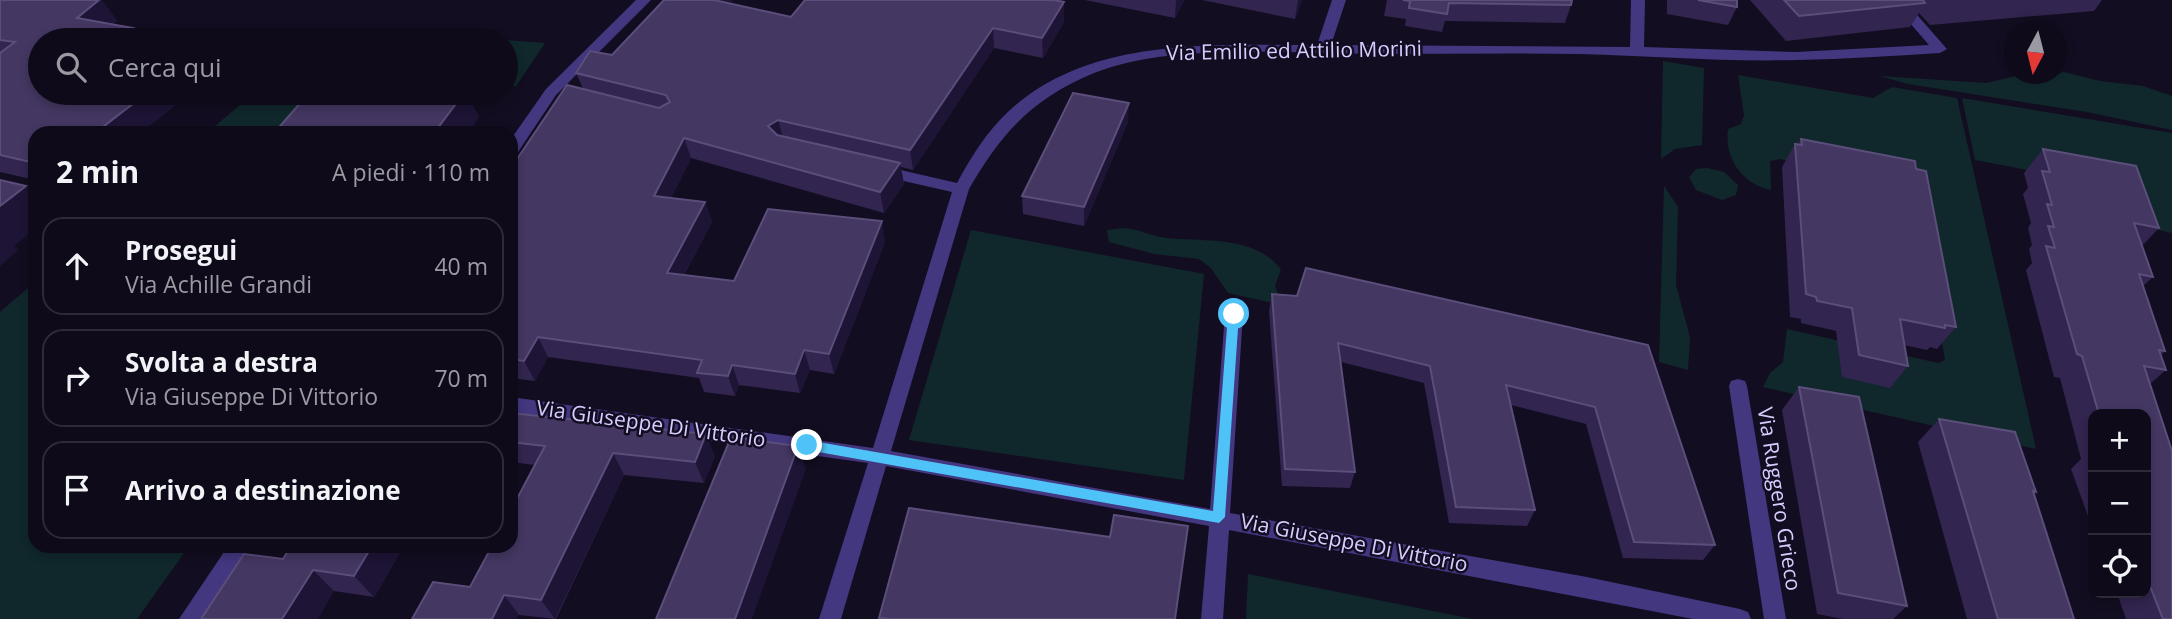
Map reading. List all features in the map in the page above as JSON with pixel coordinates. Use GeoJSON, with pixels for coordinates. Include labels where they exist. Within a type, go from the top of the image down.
{"type":"FeatureCollection","features":[{"type":"Feature","properties":{"kind":"street"},"geometry":{"type":"LineString","coordinates":[[518,143],[558,94],[644,0]]}},
{"type":"Feature","properties":{"kind":"street"},"geometry":{"type":"LineString","coordinates":[[1323,49],[1339,0]]}},
{"type":"Feature","properties":{"kind":"street"},"geometry":{"type":"LineString","coordinates":[[1637,52],[1638,0]]}},
{"type":"Feature","properties":{"kind":"street","name":"Via Emilio ed Attilio Morini"},"geometry":{"type":"LineString","coordinates":[[830,619],[961,189],[975,160],[997,129],[1019,108],[1074,76],[1117,61],[1158,52],[1323,49],[1796,56],[1940,49],[1897,0]]}},
{"type":"Feature","properties":{"kind":"street"},"geometry":{"type":"LineString","coordinates":[[859,166],[961,189]]}},
{"type":"Feature","properties":{"kind":"street"},"geometry":{"type":"LineString","coordinates":[[1212,619],[1234,314]]}},
{"type":"Feature","properties":{"kind":"street","name":"Via Ruggero Grieco"},"geometry":{"type":"LineString","coordinates":[[1738,386],[1775,619]]}},
{"type":"Feature","properties":{"kind":"street","name":"Via Giuseppe Di Vittorio"},"geometry":{"type":"LineString","coordinates":[[518,406],[880,457],[1219,517],[1740,619]]}},
{"type":"Feature","properties":{"kind":"street"},"geometry":{"type":"LineString","coordinates":[[190,619],[235,553]]}},
{"type":"Feature","properties":{"kind":"green space"},"geometry":{"type":"Polygon","coordinates":[[[518,41],[545,43],[518,83],[518,41]]]}},
{"type":"Feature","properties":{"kind":"green space"},"geometry":{"type":"Polygon","coordinates":[[[1663,61],[1704,68],[1702,145],[1675,149],[1661,159],[1663,61]]]}},
{"type":"Feature","properties":{"kind":"green space"},"geometry":{"type":"Polygon","coordinates":[[[2067,73],[2100,81],[2143,86],[2172,96],[2172,130],[2087,112],[1908,84],[1880,76],[1986,83],[2004,79],[2004,84],[2067,84],[2067,73]]]}},
{"type":"Feature","properties":{"kind":"green space"},"geometry":{"type":"Polygon","coordinates":[[[1738,75],[1873,98],[1892,87],[1957,98],[2036,449],[1763,387],[1770,373],[1783,362],[1787,329],[1938,363],[1945,360],[1916,188],[1780,159],[1770,161],[1771,190],[1752,182],[1732,160],[1729,150],[1728,129],[1741,124],[1744,115],[1738,75]]]}},
{"type":"Feature","properties":{"kind":"green space"},"geometry":{"type":"Polygon","coordinates":[[[1962,98],[2172,133],[2172,233],[2135,225],[2122,188],[1975,160],[1962,98]]]}},
{"type":"Feature","properties":{"kind":"green space"},"geometry":{"type":"Polygon","coordinates":[[[240,105],[333,105],[314,126],[215,126],[240,105]]]}},
{"type":"Feature","properties":{"kind":"green space"},"geometry":{"type":"Polygon","coordinates":[[[1707,168],[1724,172],[1738,185],[1736,195],[1722,200],[1696,190],[1689,177],[1696,169],[1707,168]]]}},
{"type":"Feature","properties":{"kind":"green space"},"geometry":{"type":"Polygon","coordinates":[[[1664,186],[1678,207],[1676,285],[1690,337],[1688,370],[1659,362],[1664,186]]]}},
{"type":"Feature","properties":{"kind":"green space"},"geometry":{"type":"Polygon","coordinates":[[[1124,228],[1166,238],[1228,242],[1257,250],[1281,269],[1275,286],[1280,299],[1278,304],[1228,293],[1211,268],[1199,259],[1154,254],[1109,242],[1107,230],[1124,228]]]}},
{"type":"Feature","properties":{"kind":"green space"},"geometry":{"type":"Polygon","coordinates":[[[971,230],[1204,274],[1184,480],[909,440],[971,230]]]}},
{"type":"Feature","properties":{"kind":"green space"},"geometry":{"type":"Polygon","coordinates":[[[28,288],[28,553],[184,553],[137,619],[0,619],[0,312],[28,288]]]}},
{"type":"Feature","properties":{"kind":"green space"},"geometry":{"type":"Polygon","coordinates":[[[1248,574],[1473,619],[1246,619],[1248,574]]]}},
{"type":"Feature","properties":{"kind":"building"},"geometry":{"type":"Polygon","coordinates":[[[0,0],[99,0],[77,18],[133,28],[28,28],[28,105],[131,105],[104,126],[28,126],[28,161],[0,155],[0,53],[15,42],[0,40],[0,0]]]}},
{"type":"Feature","properties":{"kind":"building"},"geometry":{"type":"Polygon","coordinates":[[[664,0],[714,0],[791,17],[805,0],[1064,2],[1042,38],[993,28],[910,150],[778,120],[768,126],[777,135],[900,163],[880,192],[684,138],[654,196],[705,202],[667,273],[734,281],[768,209],[882,221],[829,354],[804,350],[795,374],[732,365],[728,376],[697,373],[702,360],[538,337],[524,361],[518,360],[518,158],[567,85],[659,108],[670,102],[666,95],[576,73],[590,51],[612,55],[664,0]]]}},
{"type":"Feature","properties":{"kind":"building"},"geometry":{"type":"Polygon","coordinates":[[[1403,0],[1572,0],[1571,5],[1449,3],[1447,14],[1409,8],[1410,1],[1403,0]]]}},
{"type":"Feature","properties":{"kind":"building"},"geometry":{"type":"Polygon","coordinates":[[[1698,0],[1737,0],[1737,7],[1698,0]]]}},
{"type":"Feature","properties":{"kind":"building"},"geometry":{"type":"Polygon","coordinates":[[[1784,0],[1923,0],[1925,3],[1799,16],[1784,0]]]}},
{"type":"Feature","properties":{"kind":"building"},"geometry":{"type":"Polygon","coordinates":[[[1073,93],[1129,103],[1084,207],[1022,196],[1073,93]]]}},
{"type":"Feature","properties":{"kind":"building"},"geometry":{"type":"Polygon","coordinates":[[[298,105],[455,105],[439,126],[280,126],[298,105]]]}},
{"type":"Feature","properties":{"kind":"building"},"geometry":{"type":"Polygon","coordinates":[[[1801,139],[1915,161],[1916,169],[1926,171],[1956,327],[1945,325],[1945,328],[1900,319],[1908,366],[1859,355],[1852,308],[1817,301],[1816,297],[1806,294],[1795,144],[1802,145],[1801,139]]]}},
{"type":"Feature","properties":{"kind":"building"},"geometry":{"type":"Polygon","coordinates":[[[2043,149],[2136,166],[2159,228],[2134,223],[2153,277],[2139,274],[2165,351],[2159,350],[2166,370],[2144,366],[2172,451],[2172,619],[2163,619],[2151,589],[2151,409],[2098,409],[2082,356],[2077,354],[2046,246],[2055,248],[2048,226],[2054,227],[2047,204],[2052,205],[2042,171],[2050,172],[2043,149]]]}},
{"type":"Feature","properties":{"kind":"building"},"geometry":{"type":"Polygon","coordinates":[[[0,180],[26,186],[0,206],[0,180]]]}},
{"type":"Feature","properties":{"kind":"building"},"geometry":{"type":"Polygon","coordinates":[[[1306,268],[1648,345],[1715,545],[1634,542],[1595,407],[1506,385],[1535,510],[1456,507],[1430,366],[1338,343],[1355,472],[1285,469],[1272,294],[1297,296],[1306,268]]]}},
{"type":"Feature","properties":{"kind":"building"},"geometry":{"type":"Polygon","coordinates":[[[1799,387],[1859,397],[1907,606],[1838,593],[1799,387]]]}},
{"type":"Feature","properties":{"kind":"building"},"geometry":{"type":"Polygon","coordinates":[[[518,414],[706,434],[695,462],[613,453],[541,600],[504,595],[492,619],[412,619],[433,582],[470,587],[488,553],[518,553],[518,497],[545,446],[518,443],[518,414]]]}},
{"type":"Feature","properties":{"kind":"building"},"geometry":{"type":"Polygon","coordinates":[[[1939,419],[2015,432],[2074,619],[1998,619],[1939,419]]]}},
{"type":"Feature","properties":{"kind":"building"},"geometry":{"type":"Polygon","coordinates":[[[731,437],[798,446],[735,619],[656,619],[731,437]]]}},
{"type":"Feature","properties":{"kind":"building"},"geometry":{"type":"Polygon","coordinates":[[[909,508],[1110,537],[1114,515],[1188,526],[1175,619],[879,618],[909,508]]]}},
{"type":"Feature","properties":{"kind":"building"},"geometry":{"type":"Polygon","coordinates":[[[287,553],[368,553],[354,576],[313,570],[282,619],[201,619],[244,554],[283,559],[287,553]]]}},
{"type":"Feature","properties":{"kind":"route"},"geometry":{"type":"LineString","coordinates":[[807,445],[1219,517],[1234,314]]}}]}
